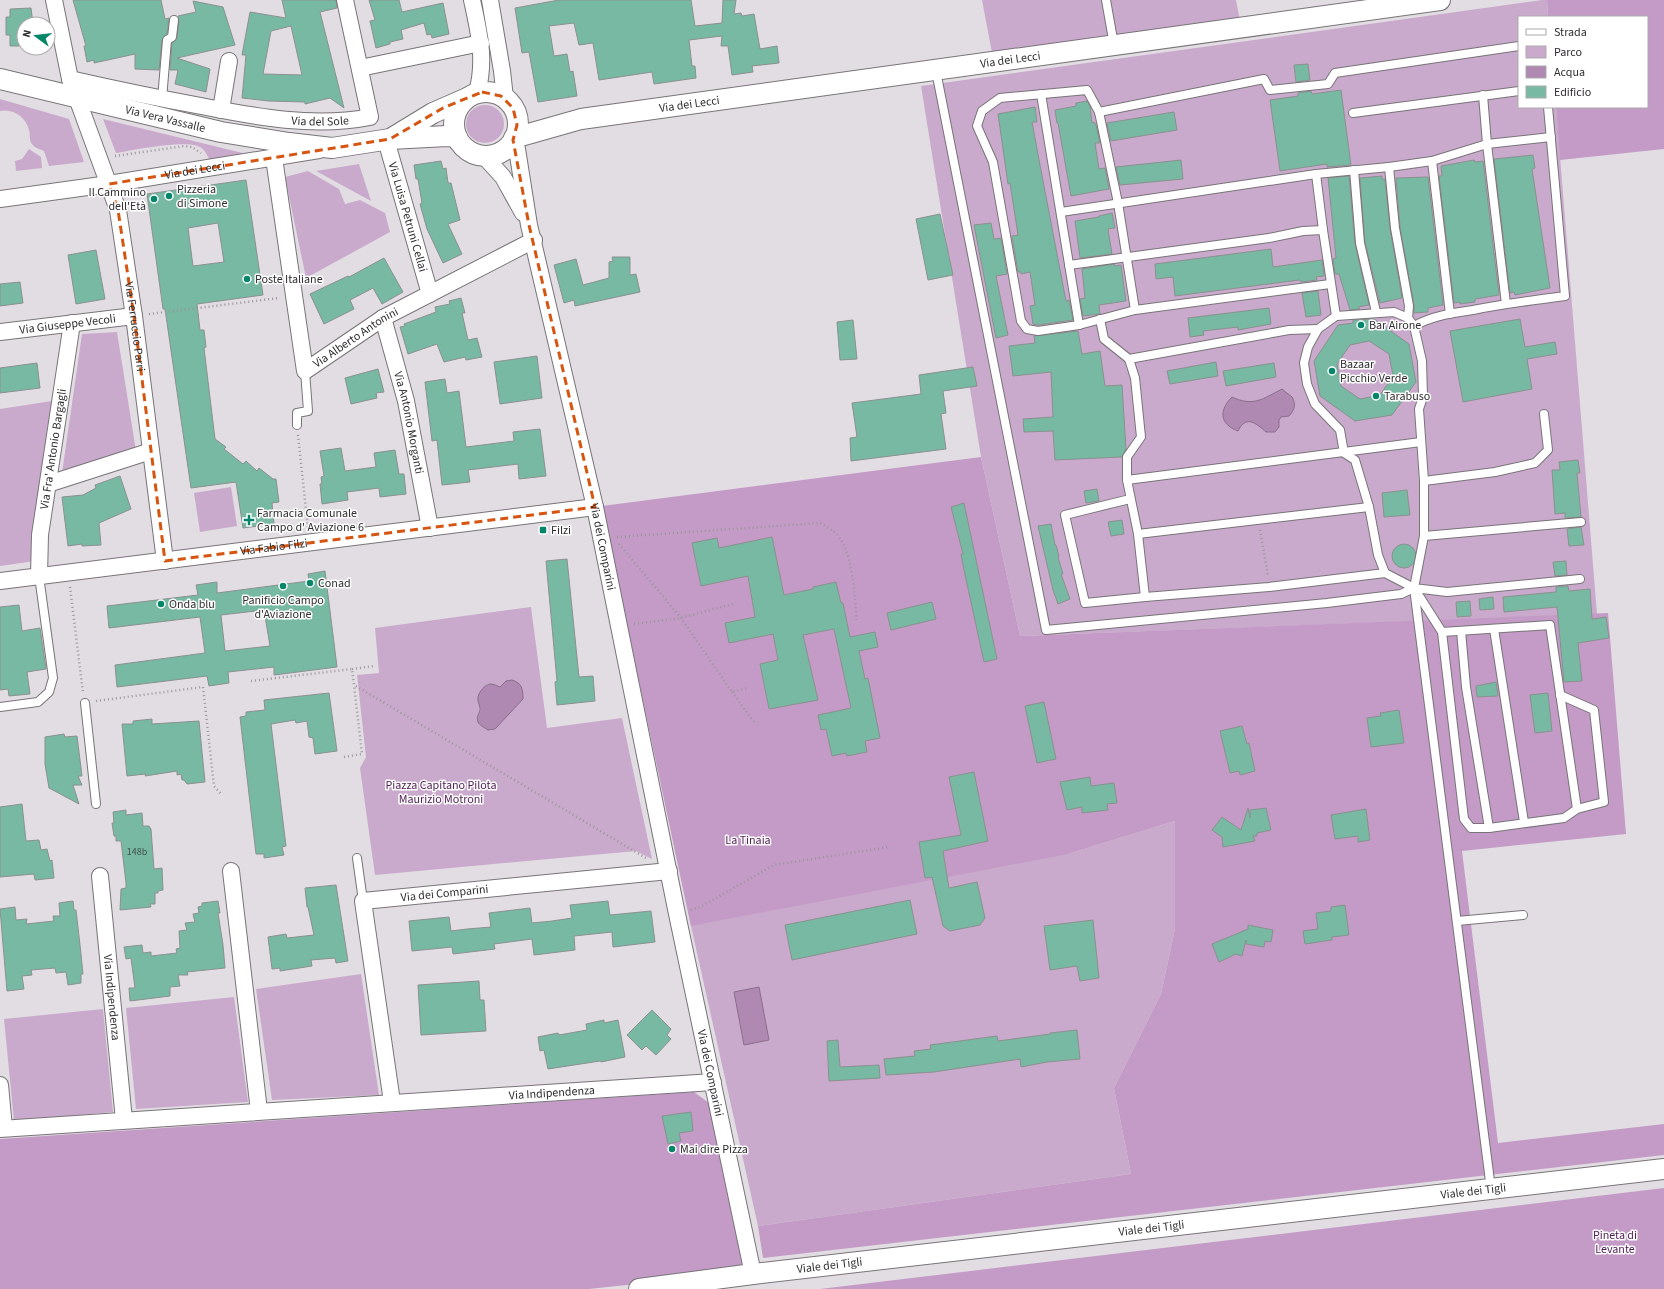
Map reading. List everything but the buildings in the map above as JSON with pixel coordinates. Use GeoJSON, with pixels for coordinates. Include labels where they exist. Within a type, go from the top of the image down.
{"type":"FeatureCollection","features":[{"type":"Feature","properties":{"kind":"street"},"geometry":{"type":"LineString","coordinates":[[54,0],[70,80],[76,98]]}},
{"type":"Feature","properties":{"kind":"street"},"geometry":{"type":"LineString","coordinates":[[345,0],[360,68],[481,43]]}},
{"type":"Feature","properties":{"kind":"street"},"geometry":{"type":"LineString","coordinates":[[472,0],[481,43],[482,66],[471,96],[458,108],[454,120],[454,126],[457,137],[468,150],[483,155],[498,153],[507,147],[513,139],[517,125],[510,106],[502,71],[490,0]]}},
{"type":"Feature","properties":{"kind":"street","name":"Via dei Lecci"},"geometry":{"type":"LineString","coordinates":[[513,139],[581,119],[1440,0]]}},
{"type":"Feature","properties":{"kind":"street"},"geometry":{"type":"LineString","coordinates":[[221,110],[229,61]]}},
{"type":"Feature","properties":{"kind":"street","name":"Via del Sole"},"geometry":{"type":"LineString","coordinates":[[70,80],[266,118],[300,121],[339,121],[370,117],[360,68]]}},
{"type":"Feature","properties":{"kind":"street","name":"Via Vera Vassalle"},"geometry":{"type":"LineString","coordinates":[[0,79],[221,132],[273,141],[332,148]]}},
{"type":"Feature","properties":{"kind":"street"},"geometry":{"type":"LineString","coordinates":[[471,96],[492,92],[510,106]]}},
{"type":"Feature","properties":{"kind":"street","name":"Via dei Lecci"},"geometry":{"type":"LineString","coordinates":[[388,140],[433,113],[471,96]]}},
{"type":"Feature","properties":{"kind":"street","name":"Via Ferruccio Parri"},"geometry":{"type":"LineString","coordinates":[[76,98],[118,210],[134,316],[165,561]]}},
{"type":"Feature","properties":{"kind":"street","name":"Via dei Lecci"},"geometry":{"type":"LineString","coordinates":[[510,106],[540,118],[581,119]]}},
{"type":"Feature","properties":{"kind":"street","name":"Via dei Lecci"},"geometry":{"type":"LineString","coordinates":[[0,199],[108,184],[388,140],[447,136],[457,137]]}},
{"type":"Feature","properties":{"kind":"street","name":"Via dei Comparini"},"geometry":{"type":"LineString","coordinates":[[513,139],[517,149],[529,225],[534,240],[595,507],[677,914],[753,1274]]}},
{"type":"Feature","properties":{"kind":"street","name":"Via Luisa Petruni Cellai"},"geometry":{"type":"LineString","coordinates":[[388,140],[430,294]]}},
{"type":"Feature","properties":{"kind":"street","name":"Via dei Comparini"},"geometry":{"type":"LineString","coordinates":[[483,155],[503,177],[529,225]]}},
{"type":"Feature","properties":{"kind":"street","name":"Via Alberto Antonini"},"geometry":{"type":"LineString","coordinates":[[274,158],[305,371],[383,318],[534,240]]}},
{"type":"Feature","properties":{"kind":"street","name":"Via Giuseppe Vecoli"},"geometry":{"type":"LineString","coordinates":[[0,332],[134,316]]}},
{"type":"Feature","properties":{"kind":"street","name":"Via Antonio Morganti"},"geometry":{"type":"LineString","coordinates":[[383,318],[406,401],[430,528]]}},
{"type":"Feature","properties":{"kind":"street","name":"Via Fra' Antonio Bargagli"},"geometry":{"type":"LineString","coordinates":[[39,576],[40,535],[72,324]]}},
{"type":"Feature","properties":{"kind":"street"},"geometry":{"type":"LineString","coordinates":[[48,484],[151,451]]}},
{"type":"Feature","properties":{"kind":"street","name":"Via Fabio Filzi"},"geometry":{"type":"LineString","coordinates":[[0,581],[310,544],[595,507]]}},
{"type":"Feature","properties":{"kind":"street"},"geometry":{"type":"LineString","coordinates":[[231,871],[259,1111]]}},
{"type":"Feature","properties":{"kind":"street","name":"Via dei Comparini"},"geometry":{"type":"LineString","coordinates":[[363,901],[669,871]]}},
{"type":"Feature","properties":{"kind":"street","name":"Via Indipendenza"},"geometry":{"type":"LineString","coordinates":[[100,876],[124,1120]]}},
{"type":"Feature","properties":{"kind":"street"},"geometry":{"type":"LineString","coordinates":[[363,901],[392,1102]]}},
{"type":"Feature","properties":{"kind":"street","name":"Via Indipendenza"},"geometry":{"type":"LineString","coordinates":[[0,1085],[2,1128],[712,1082]]}},
{"type":"Feature","properties":{"kind":"street","name":"Viale dei Tigli"},"geometry":{"type":"LineString","coordinates":[[639,1289],[753,1274],[1664,1169]]}},
{"type":"Feature","properties":{"kind":"lane"},"geometry":{"type":"LineString","coordinates":[[1106,0],[1114,45]]}},
{"type":"Feature","properties":{"kind":"lane"},"geometry":{"type":"LineString","coordinates":[[162,99],[167,40],[172,37],[174,20]]}},
{"type":"Feature","properties":{"kind":"lane"},"geometry":{"type":"LineString","coordinates":[[1099,112],[1264,79],[1270,90],[1328,84],[1335,73],[1518,46]]}},
{"type":"Feature","properties":{"kind":"lane"},"geometry":{"type":"LineString","coordinates":[[935,70],[1046,630],[1334,602],[1401,594],[1414,588]]}},
{"type":"Feature","properties":{"kind":"lane"},"geometry":{"type":"LineString","coordinates":[[1135,310],[1118,203],[1099,112],[1086,90],[1000,98],[982,111],[977,126],[993,162],[1021,321],[1027,329],[1038,331],[1079,325],[1135,310],[1330,284]]}},
{"type":"Feature","properties":{"kind":"lane"},"geometry":{"type":"LineString","coordinates":[[1353,113],[1518,91]]}},
{"type":"Feature","properties":{"kind":"lane"},"geometry":{"type":"LineString","coordinates":[[1041,94],[1079,325]]}},
{"type":"Feature","properties":{"kind":"lane"},"geometry":{"type":"LineString","coordinates":[[1483,96],[1487,144],[1506,304]]}},
{"type":"Feature","properties":{"kind":"lane"},"geometry":{"type":"LineString","coordinates":[[1414,326],[1426,319],[1450,314],[1506,304],[1565,296],[1548,108]]}},
{"type":"Feature","properties":{"kind":"lane"},"geometry":{"type":"LineString","coordinates":[[1061,212],[1316,174],[1389,167],[1432,160],[1487,144],[1551,137]]}},
{"type":"Feature","properties":{"kind":"lane"},"geometry":{"type":"LineString","coordinates":[[1432,160],[1450,314]]}},
{"type":"Feature","properties":{"kind":"lane"},"geometry":{"type":"LineString","coordinates":[[1389,167],[1396,228],[1409,306],[1408,318]]}},
{"type":"Feature","properties":{"kind":"lane"},"geometry":{"type":"LineString","coordinates":[[1354,170],[1360,243],[1376,312]]}},
{"type":"Feature","properties":{"kind":"lane"},"geometry":{"type":"LineString","coordinates":[[1316,174],[1330,284],[1336,316]]}},
{"type":"Feature","properties":{"kind":"lane"},"geometry":{"type":"LineString","coordinates":[[1069,266],[1269,238],[1288,233],[1323,230]]}},
{"type":"Feature","properties":{"kind":"lane"},"geometry":{"type":"LineString","coordinates":[[1385,573],[1378,555],[1369,507],[1354,460],[1344,453],[1340,430],[1315,404],[1307,384],[1304,363],[1308,347],[1318,329],[1336,316],[1376,312],[1394,312],[1408,318],[1414,326],[1422,361],[1423,397],[1419,409],[1424,481],[1424,536],[1414,588],[1491,1189]]}},
{"type":"Feature","properties":{"kind":"lane"},"geometry":{"type":"LineString","coordinates":[[1100,319],[1104,339],[1129,359],[1135,378],[1142,437],[1127,457],[1126,480],[1138,534],[1145,596]]}},
{"type":"Feature","properties":{"kind":"lane"},"geometry":{"type":"LineString","coordinates":[[1129,359],[1289,330],[1318,329]]}},
{"type":"Feature","properties":{"kind":"lane"},"geometry":{"type":"LineString","coordinates":[[297,425],[297,413],[308,411],[305,371]]}},
{"type":"Feature","properties":{"kind":"lane"},"geometry":{"type":"LineString","coordinates":[[1424,481],[1495,472],[1535,463],[1548,450],[1544,414]]}},
{"type":"Feature","properties":{"kind":"lane"},"geometry":{"type":"LineString","coordinates":[[1126,480],[1421,442]]}},
{"type":"Feature","properties":{"kind":"lane"},"geometry":{"type":"LineString","coordinates":[[1130,499],[1065,515],[1085,603],[1145,596],[1270,587],[1385,573],[1414,588],[1447,592],[1580,579]]}},
{"type":"Feature","properties":{"kind":"lane"},"geometry":{"type":"LineString","coordinates":[[1138,534],[1369,507]]}},
{"type":"Feature","properties":{"kind":"lane"},"geometry":{"type":"LineString","coordinates":[[1424,536],[1581,522]]}},
{"type":"Feature","properties":{"kind":"lane"},"geometry":{"type":"LineString","coordinates":[[0,707],[38,702],[49,692],[53,678],[39,576]]}},
{"type":"Feature","properties":{"kind":"lane"},"geometry":{"type":"LineString","coordinates":[[1414,588],[1442,632],[1464,819],[1471,828],[1489,828],[1524,822],[1564,818],[1577,810],[1604,802],[1594,710],[1560,695]]}},
{"type":"Feature","properties":{"kind":"lane"},"geometry":{"type":"LineString","coordinates":[[1442,632],[1550,625],[1577,810]]}},
{"type":"Feature","properties":{"kind":"lane"},"geometry":{"type":"LineString","coordinates":[[1494,629],[1524,822]]}},
{"type":"Feature","properties":{"kind":"lane"},"geometry":{"type":"LineString","coordinates":[[1461,631],[1466,687],[1489,828]]}},
{"type":"Feature","properties":{"kind":"lane"},"geometry":{"type":"LineString","coordinates":[[84,703],[96,804]]}},
{"type":"Feature","properties":{"kind":"lane"},"geometry":{"type":"LineString","coordinates":[[357,858],[363,901]]}},
{"type":"Feature","properties":{"kind":"lane"},"geometry":{"type":"LineString","coordinates":[[1457,921],[1523,915]]}},
{"type":"Feature","properties":{"kind":"path"},"geometry":{"type":"LineString","coordinates":[[134,316],[294,296]]}},
{"type":"Feature","properties":{"kind":"path"},"geometry":{"type":"LineString","coordinates":[[297,425],[310,544]]}},
{"type":"Feature","properties":{"kind":"path"},"geometry":{"type":"LineString","coordinates":[[1258,521],[1270,587]]}},
{"type":"Feature","properties":{"kind":"path"},"geometry":{"type":"LineString","coordinates":[[754,722],[682,618],[613,537],[820,523],[834,531],[846,550],[851,572],[857,622]]}},
{"type":"Feature","properties":{"kind":"path"},"geometry":{"type":"LineString","coordinates":[[68,572],[84,703],[203,687],[214,786],[221,794]]}},
{"type":"Feature","properties":{"kind":"path"},"geometry":{"type":"LineString","coordinates":[[618,626],[682,618],[736,603]]}},
{"type":"Feature","properties":{"kind":"path"},"geometry":{"type":"LineString","coordinates":[[251,681],[374,666]]}},
{"type":"Feature","properties":{"kind":"path"},"geometry":{"type":"LineString","coordinates":[[344,757],[362,754],[352,669]]}},
{"type":"Feature","properties":{"kind":"path"},"geometry":{"type":"LineString","coordinates":[[354,684],[669,871]]}},
{"type":"Feature","properties":{"kind":"path"},"geometry":{"type":"LineString","coordinates":[[732,692],[748,688]]}},
{"type":"Feature","properties":{"kind":"path"},"geometry":{"type":"LineString","coordinates":[[677,914],[700,907],[774,865],[888,847]]}},
{"type":"Feature","properties":{"kind":"highlighted area"},"geometry":{"type":"Polygon","coordinates":[[[482,92],[501,96],[513,108],[517,125],[513,140],[529,225],[595,507],[165,561],[134,316],[118,210],[109,184],[390,139],[443,108],[482,92]]]}},
{"type":"Feature","properties":{"kind":"green space"},"geometry":{"type":"Polygon","coordinates":[[[982,0],[1236,0],[1240,21],[992,53],[982,0]]]}},
{"type":"Feature","properties":{"kind":"green space"},"geometry":{"type":"Polygon","coordinates":[[[1547,0],[1548,16],[1518,16],[1518,108],[1556,108],[1597,614],[1020,636],[981,457],[921,86],[1547,0]]]}},
{"type":"Feature","properties":{"kind":"green space"},"geometry":{"type":"Polygon","coordinates":[[[1547,0],[1664,0],[1664,149],[1560,160],[1556,108],[1648,108],[1648,16],[1548,16],[1547,0]]]}},
{"type":"Feature","properties":{"kind":"green space"},"geometry":{"type":"Polygon","coordinates":[[[0,99],[69,119],[84,162],[49,166],[44,151],[35,147],[31,143],[29,130],[25,121],[14,112],[5,110],[0,111],[0,99]]]}},
{"type":"Feature","properties":{"kind":"green space"},"geometry":{"type":"Polygon","coordinates":[[[481,105],[489,105],[499,110],[503,117],[503,131],[499,138],[489,143],[481,143],[471,138],[469,135],[466,128],[466,120],[471,110],[474,108],[481,105]]]}},
{"type":"Feature","properties":{"kind":"green space"},"geometry":{"type":"Polygon","coordinates":[[[103,119],[255,156],[211,163],[205,152],[200,147],[184,144],[116,153],[103,119]]]}},
{"type":"Feature","properties":{"kind":"green space"},"geometry":{"type":"Polygon","coordinates":[[[29,149],[41,157],[42,168],[16,171],[15,161],[22,159],[29,149]]]}},
{"type":"Feature","properties":{"kind":"green space"},"geometry":{"type":"Polygon","coordinates":[[[359,164],[371,201],[316,171],[359,164]]]}},
{"type":"Feature","properties":{"kind":"green space"},"geometry":{"type":"Polygon","coordinates":[[[308,171],[339,189],[345,204],[360,200],[385,213],[390,232],[306,278],[285,177],[308,171]]]}},
{"type":"Feature","properties":{"kind":"green space"},"geometry":{"type":"Polygon","coordinates":[[[117,332],[136,451],[62,473],[82,334],[117,332]]]}},
{"type":"Feature","properties":{"kind":"green space"},"geometry":{"type":"Polygon","coordinates":[[[52,401],[55,402],[35,561],[0,566],[0,409],[52,401]]]}},
{"type":"Feature","properties":{"kind":"green space","name":"La Tinaia"},"geometry":{"type":"Polygon","coordinates":[[[981,457],[1020,636],[1608,613],[1626,834],[1462,851],[1498,1143],[1664,1124],[1664,1155],[763,1258],[758,1226],[1131,1174],[1114,1088],[1161,994],[1175,929],[1175,821],[1068,854],[691,926],[602,506],[981,457]]]}},
{"type":"Feature","properties":{"kind":"green space"},"geometry":{"type":"Polygon","coordinates":[[[231,487],[237,526],[200,532],[194,493],[231,487]]]}},
{"type":"Feature","properties":{"kind":"green space","name":"Piazza Capitano Pilota Maurizio Motroni"},"geometry":{"type":"Polygon","coordinates":[[[531,607],[547,728],[622,718],[652,859],[636,851],[375,875],[360,768],[366,757],[357,675],[379,673],[375,628],[531,607]],[[488,684],[482,691],[477,716],[480,725],[485,728],[500,687],[488,684]]]}},
{"type":"Feature","properties":{"kind":"green space","name":"La Tinaia"},"geometry":{"type":"Polygon","coordinates":[[[637,672],[1068,854],[1175,821],[1175,929],[1161,994],[1114,1088],[1131,1174],[758,1226],[691,926],[637,672]]]}},
{"type":"Feature","properties":{"kind":"green space"},"geometry":{"type":"Polygon","coordinates":[[[361,974],[379,1095],[272,1100],[256,989],[361,974]]]}},
{"type":"Feature","properties":{"kind":"green space"},"geometry":{"type":"Polygon","coordinates":[[[234,997],[248,1102],[136,1109],[126,1008],[234,997]]]}},
{"type":"Feature","properties":{"kind":"green space"},"geometry":{"type":"Polygon","coordinates":[[[103,1009],[113,1112],[14,1121],[4,1019],[103,1009]]]}},
{"type":"Feature","properties":{"kind":"green space"},"geometry":{"type":"Polygon","coordinates":[[[694,1092],[709,1103],[729,1177],[745,1254],[739,1273],[589,1289],[0,1289],[0,1139],[694,1092]]]}},
{"type":"Feature","properties":{"kind":"green space","name":"Pineta di Levante"},"geometry":{"type":"Polygon","coordinates":[[[1664,1188],[1664,1289],[820,1289],[1664,1188]]]}},
{"type":"Feature","properties":{"kind":"water"},"geometry":{"type":"Polygon","coordinates":[[[1282,389],[1292,397],[1294,406],[1293,411],[1289,416],[1281,417],[1279,420],[1279,427],[1275,432],[1266,432],[1252,422],[1244,423],[1238,431],[1227,425],[1224,421],[1223,412],[1232,397],[1239,400],[1252,402],[1263,399],[1282,389]]]}},
{"type":"Feature","properties":{"kind":"water"},"geometry":{"type":"Polygon","coordinates":[[[512,680],[520,685],[523,692],[523,699],[495,729],[488,730],[480,725],[477,720],[480,709],[478,698],[479,695],[489,684],[500,687],[506,681],[512,680]]]}},
{"type":"Feature","properties":{"kind":"water"},"geometry":{"type":"Polygon","coordinates":[[[759,987],[769,1040],[744,1045],[734,992],[759,987]]]}},
{"type":"Feature","properties":{"kind":"place","name":"Pizzeria di Simone"},"geometry":{"type":"Point","coordinates":[169,196]}},
{"type":"Feature","properties":{"kind":"place","name":"Il Cammino dell'Età"},"geometry":{"type":"Point","coordinates":[154,199]}},
{"type":"Feature","properties":{"kind":"place","name":"Poste Italiane"},"geometry":{"type":"Point","coordinates":[247,279]}},
{"type":"Feature","properties":{"kind":"place","name":"Bar Airone"},"geometry":{"type":"Point","coordinates":[1361,325]}},
{"type":"Feature","properties":{"kind":"place","name":"Bazaar Picchio Verde"},"geometry":{"type":"Point","coordinates":[1332,371]}},
{"type":"Feature","properties":{"kind":"place","name":"Tarabuso"},"geometry":{"type":"Point","coordinates":[1376,396]}},
{"type":"Feature","properties":{"kind":"place","name":"Farmacia Comunale Campo d' Aviazione 6"},"geometry":{"type":"Point","coordinates":[249,520]}},
{"type":"Feature","properties":{"kind":"place","name":"Filzi"},"geometry":{"type":"Point","coordinates":[543,530]}},
{"type":"Feature","properties":{"kind":"place","name":"Conad"},"geometry":{"type":"Point","coordinates":[310,583]}},
{"type":"Feature","properties":{"kind":"place","name":"Panificio Campo d'Aviazione"},"geometry":{"type":"Point","coordinates":[283,586]}},
{"type":"Feature","properties":{"kind":"place","name":"Onda blu"},"geometry":{"type":"Point","coordinates":[161,604]}},
{"type":"Feature","properties":{"kind":"place","name":"Mai dire Pizza"},"geometry":{"type":"Point","coordinates":[672,1149]}}]}
